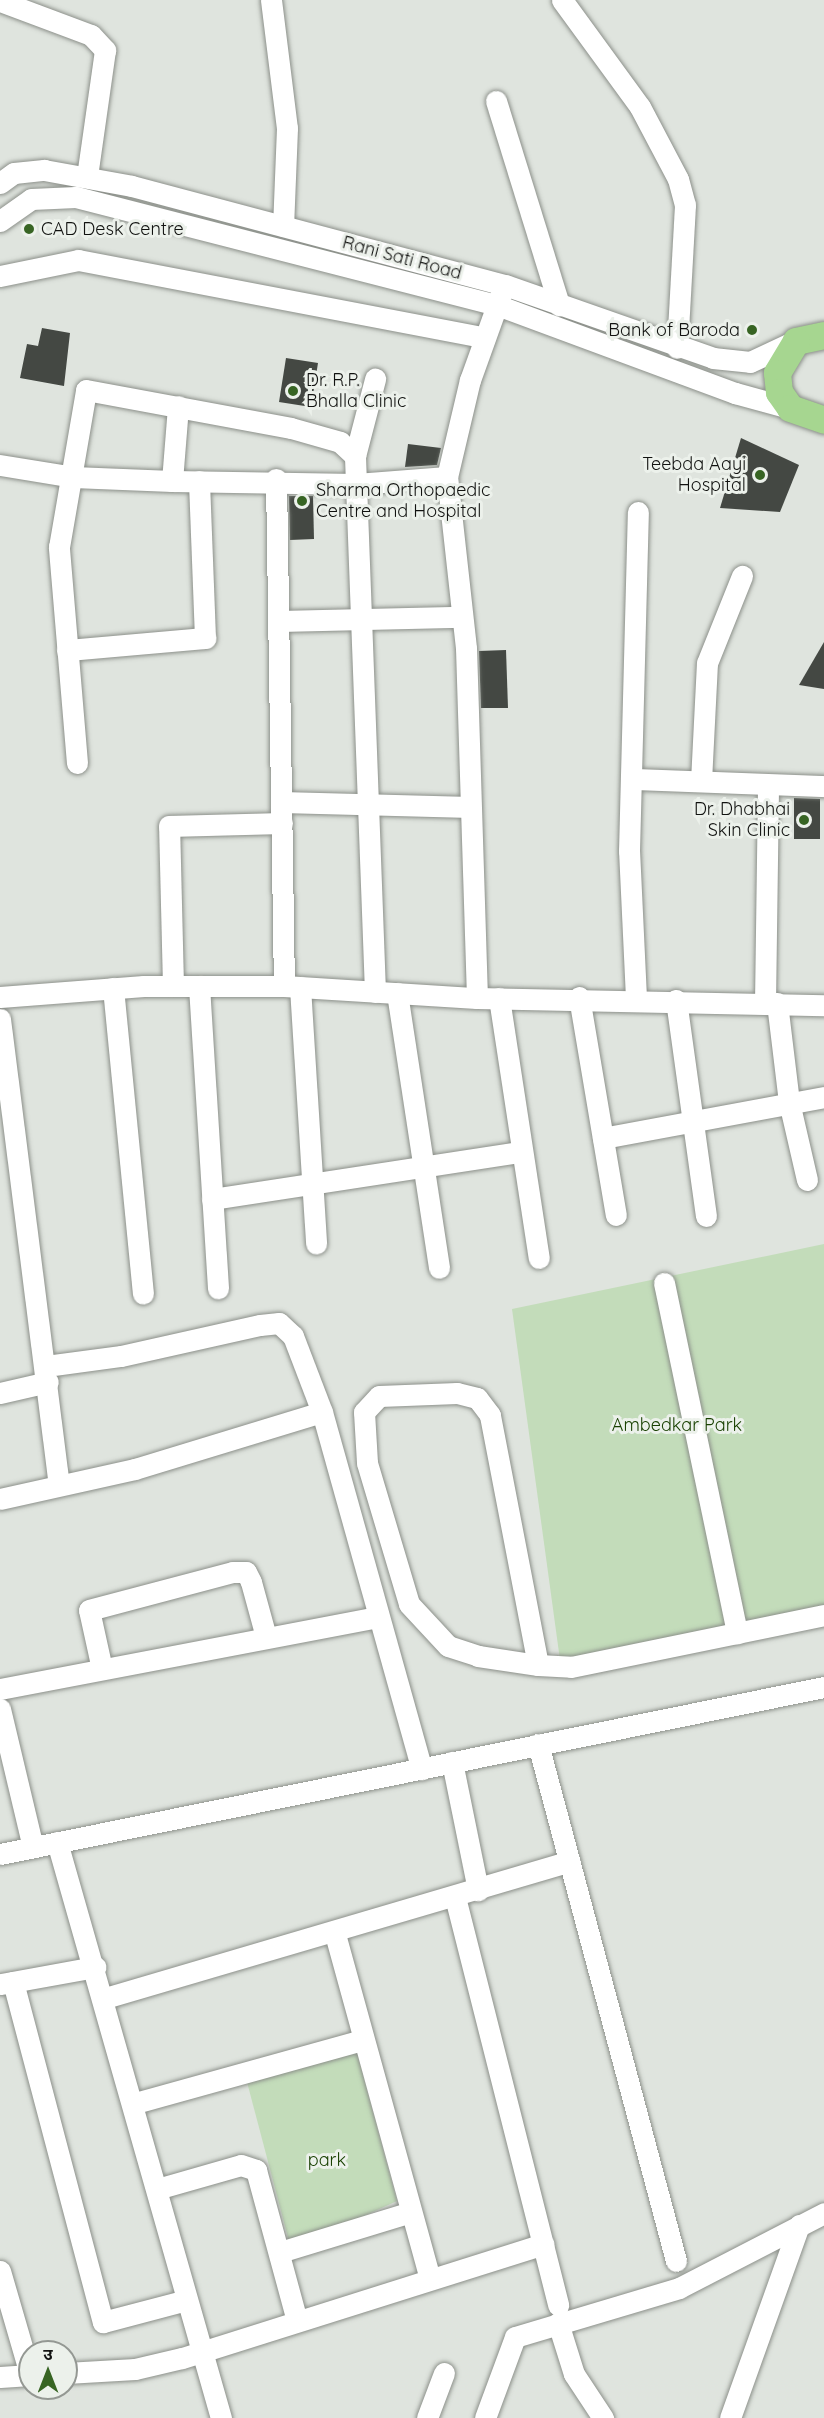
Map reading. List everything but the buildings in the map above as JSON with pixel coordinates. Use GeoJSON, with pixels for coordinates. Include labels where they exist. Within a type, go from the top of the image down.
{"type":"FeatureCollection","features":[{"type":"Feature","properties":{"kind":"main road"},"geometry":{"type":"LineString","coordinates":[[815,333],[777,373],[779,392],[790,408],[824,420]]}},
{"type":"Feature","properties":{"kind":"street"},"geometry":{"type":"LineString","coordinates":[[271,0],[287,128],[283,226]]}},
{"type":"Feature","properties":{"kind":"street"},"geometry":{"type":"LineString","coordinates":[[0,1],[91,35],[105,50],[87,176]]}},
{"type":"Feature","properties":{"kind":"street"},"geometry":{"type":"LineString","coordinates":[[571,2],[640,107],[678,179],[685,205],[676,348]]}},
{"type":"Feature","properties":{"kind":"street"},"geometry":{"type":"LineString","coordinates":[[496,101],[559,305]]}},
{"type":"Feature","properties":{"kind":"street","name":"Rani Sati Road"},"geometry":{"type":"LineString","coordinates":[[5,175],[44,170],[87,176],[283,226],[505,285],[676,348],[750,362],[815,333]]}},
{"type":"Feature","properties":{"kind":"street"},"geometry":{"type":"LineString","coordinates":[[5,175],[31,199]]}},
{"type":"Feature","properties":{"kind":"street"},"geometry":{"type":"LineString","coordinates":[[0,221],[31,199],[76,197],[497,305],[714,386],[790,408]]}},
{"type":"Feature","properties":{"kind":"street"},"geometry":{"type":"LineString","coordinates":[[0,276],[78,260],[485,338]]}},
{"type":"Feature","properties":{"kind":"street"},"geometry":{"type":"LineString","coordinates":[[477,998],[462,617],[447,477],[485,338],[505,285]]}},
{"type":"Feature","properties":{"kind":"street"},"geometry":{"type":"LineString","coordinates":[[375,379],[356,456],[375,992]]}},
{"type":"Feature","properties":{"kind":"street"},"geometry":{"type":"LineString","coordinates":[[77,763],[59,547],[73,477],[86,390],[291,428],[340,442],[356,456]]}},
{"type":"Feature","properties":{"kind":"street"},"geometry":{"type":"LineString","coordinates":[[172,481],[178,406]]}},
{"type":"Feature","properties":{"kind":"street"},"geometry":{"type":"LineString","coordinates":[[0,465],[73,477],[172,481],[276,479],[356,484],[447,477]]}},
{"type":"Feature","properties":{"kind":"street"},"geometry":{"type":"LineString","coordinates":[[276,479],[282,812],[292,986],[316,1244]]}},
{"type":"Feature","properties":{"kind":"street"},"geometry":{"type":"LineString","coordinates":[[67,651],[205,638],[199,481]]}},
{"type":"Feature","properties":{"kind":"street"},"geometry":{"type":"LineString","coordinates":[[636,998],[629,851],[638,512]]}},
{"type":"Feature","properties":{"kind":"street"},"geometry":{"type":"LineString","coordinates":[[700,781],[707,663],[742,576]]}},
{"type":"Feature","properties":{"kind":"street"},"geometry":{"type":"LineString","coordinates":[[279,621],[462,617]]}},
{"type":"Feature","properties":{"kind":"street"},"geometry":{"type":"LineString","coordinates":[[632,779],[824,786]]}},
{"type":"Feature","properties":{"kind":"street"},"geometry":{"type":"LineString","coordinates":[[768,785],[771,1003],[789,1102],[807,1180]]}},
{"type":"Feature","properties":{"kind":"street"},"geometry":{"type":"LineString","coordinates":[[173,986],[169,826],[282,812],[370,806],[470,807]]}},
{"type":"Feature","properties":{"kind":"street"},"geometry":{"type":"LineString","coordinates":[[199,986],[218,1288]]}},
{"type":"Feature","properties":{"kind":"street"},"geometry":{"type":"LineString","coordinates":[[0,997],[113,988],[292,986],[477,998],[636,998],[824,1005]]}},
{"type":"Feature","properties":{"kind":"street"},"geometry":{"type":"LineString","coordinates":[[113,988],[143,1294]]}},
{"type":"Feature","properties":{"kind":"street"},"geometry":{"type":"LineString","coordinates":[[397,993],[421,1168],[439,1268]]}},
{"type":"Feature","properties":{"kind":"street"},"geometry":{"type":"LineString","coordinates":[[579,997],[616,1215]]}},
{"type":"Feature","properties":{"kind":"street"},"geometry":{"type":"LineString","coordinates":[[499,998],[519,1152],[539,1258]]}},
{"type":"Feature","properties":{"kind":"street"},"geometry":{"type":"LineString","coordinates":[[676,1000],[706,1216]]}},
{"type":"Feature","properties":{"kind":"street"},"geometry":{"type":"LineString","coordinates":[[0,1019],[60,1484]]}},
{"type":"Feature","properties":{"kind":"street"},"geometry":{"type":"LineString","coordinates":[[603,1138],[693,1119],[824,1097]]}},
{"type":"Feature","properties":{"kind":"street"},"geometry":{"type":"LineString","coordinates":[[212,1199],[519,1152]]}},
{"type":"Feature","properties":{"kind":"street"},"geometry":{"type":"LineString","coordinates":[[664,1282],[737,1633]]}},
{"type":"Feature","properties":{"kind":"street"},"geometry":{"type":"LineString","coordinates":[[0,1393],[47,1374],[279,1323],[293,1336],[322,1412],[422,1769]]}},
{"type":"Feature","properties":{"kind":"street"},"geometry":{"type":"LineString","coordinates":[[538,1665],[490,1415],[477,1398],[457,1393],[379,1396],[364,1412],[361,1433],[410,1604],[448,1646],[538,1665],[571,1667],[824,1615]]}},
{"type":"Feature","properties":{"kind":"street"},"geometry":{"type":"LineString","coordinates":[[0,1499],[135,1469],[322,1412]]}},
{"type":"Feature","properties":{"kind":"street"},"geometry":{"type":"LineString","coordinates":[[102,1669],[89,1610],[233,1572],[246,1572],[251,1582],[266,1637]]}},
{"type":"Feature","properties":{"kind":"street"},"geometry":{"type":"LineString","coordinates":[[33,1847],[1,1690],[378,1617]]}},
{"type":"Feature","properties":{"kind":"street"},"geometry":{"type":"LineString","coordinates":[[0,1854],[824,1687]]}},
{"type":"Feature","properties":{"kind":"street"},"geometry":{"type":"LineString","coordinates":[[538,1744],[676,2261]]}},
{"type":"Feature","properties":{"kind":"street"},"geometry":{"type":"LineString","coordinates":[[452,1762],[478,1890]]}},
{"type":"Feature","properties":{"kind":"street"},"geometry":{"type":"LineString","coordinates":[[57,1842],[135,2103],[199,2351],[221,2418]]}},
{"type":"Feature","properties":{"kind":"street"},"geometry":{"type":"LineString","coordinates":[[105,1998],[335,1934],[569,1861]]}},
{"type":"Feature","properties":{"kind":"street"},"geometry":{"type":"LineString","coordinates":[[455,1897],[574,2374],[603,2418]]}},
{"type":"Feature","properties":{"kind":"street"},"geometry":{"type":"LineString","coordinates":[[335,1934],[362,2040],[430,2279]]}},
{"type":"Feature","properties":{"kind":"street"},"geometry":{"type":"LineString","coordinates":[[95,1967],[7,1983],[103,2322],[186,2300]]}},
{"type":"Feature","properties":{"kind":"street"},"geometry":{"type":"LineString","coordinates":[[135,2103],[362,2040]]}},
{"type":"Feature","properties":{"kind":"street"},"geometry":{"type":"LineString","coordinates":[[157,2189],[249,2165],[256,2170],[297,2321]]}},
{"type":"Feature","properties":{"kind":"street"},"geometry":{"type":"LineString","coordinates":[[280,2252],[411,2212]]}},
{"type":"Feature","properties":{"kind":"street"},"geometry":{"type":"LineString","coordinates":[[485,2418],[507,2347],[514,2337],[558,2314],[679,2288],[824,2213]]}},
{"type":"Feature","properties":{"kind":"street"},"geometry":{"type":"LineString","coordinates":[[730,2418],[799,2225]]}},
{"type":"Feature","properties":{"kind":"street"},"geometry":{"type":"LineString","coordinates":[[78,2372],[135,2369],[543,2244]]}},
{"type":"Feature","properties":{"kind":"street"},"geometry":{"type":"LineString","coordinates":[[0,2271],[20,2340]]}},
{"type":"Feature","properties":{"kind":"street"},"geometry":{"type":"LineString","coordinates":[[427,2418],[444,2373]]}},
{"type":"Feature","properties":{"kind":"street"},"geometry":{"type":"LineString","coordinates":[[0,2377],[18,2375]]}},
{"type":"Feature","properties":{"kind":"green space","name":"Ambedkar Park"},"geometry":{"type":"Polygon","coordinates":[[[824,1244],[824,1611],[560,1660],[512,1309],[824,1244]]]}},
{"type":"Feature","properties":{"kind":"green space","name":"park"},"geometry":{"type":"Polygon","coordinates":[[[354,2042],[397,2201],[291,2249],[247,2082],[354,2042]]]}},
{"type":"Feature","properties":{"kind":"place","name":"CAD Desk Centre"},"geometry":{"type":"Point","coordinates":[29,229]}},
{"type":"Feature","properties":{"kind":"place","name":"Bank of Baroda"},"geometry":{"type":"Point","coordinates":[752,330]}},
{"type":"Feature","properties":{"kind":"place","name":"Dr. R.P. Bhalla Clinic"},"geometry":{"type":"Point","coordinates":[293,391]}},
{"type":"Feature","properties":{"kind":"place","name":"Teebda Aayi Hospital"},"geometry":{"type":"Point","coordinates":[760,475]}},
{"type":"Feature","properties":{"kind":"place","name":"Sharma Orthopaedic Centre and Hospital"},"geometry":{"type":"Point","coordinates":[302,501]}},
{"type":"Feature","properties":{"kind":"place","name":"Dr. Dhabhai Skin Clinic"},"geometry":{"type":"Point","coordinates":[804,820]}}]}
